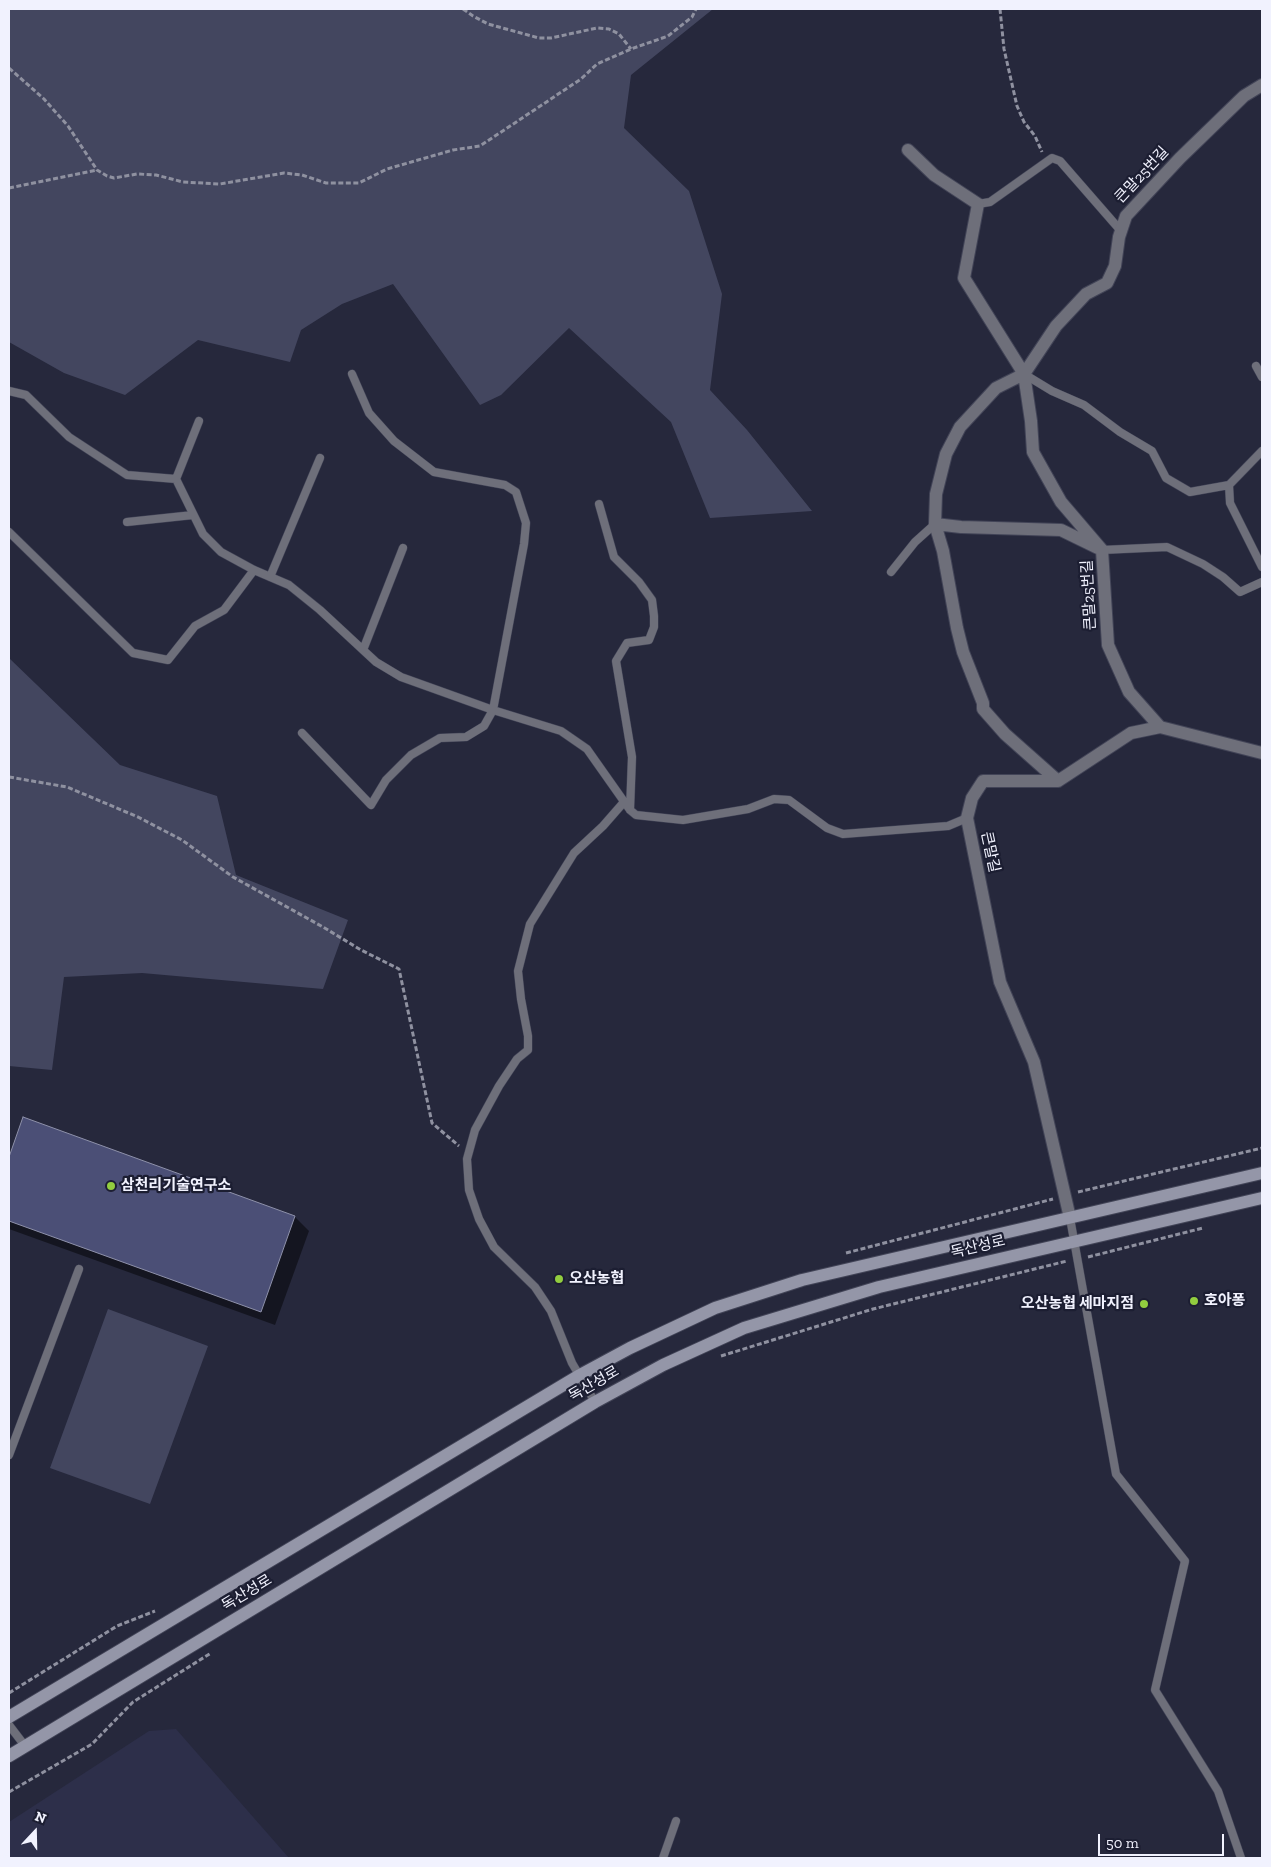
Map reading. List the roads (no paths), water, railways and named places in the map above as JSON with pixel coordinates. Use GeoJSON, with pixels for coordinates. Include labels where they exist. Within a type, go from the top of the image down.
{"type":"FeatureCollection","features":[{"type":"Feature","properties":{"kind":"street","name":"큰말25번길"},"geometry":{"type":"LineString","coordinates":[[1160,727],[1129,692],[1108,645],[1102,550],[1061,502],[1033,452],[1031,421],[1024,374],[1056,326],[1086,294],[1107,283],[1115,266],[1121,231],[1126,216],[1180,158],[1244,96],[1262,85]]}},
{"type":"Feature","properties":{"kind":"street"},"geometry":{"type":"LineString","coordinates":[[908,150],[934,175],[978,204],[964,278],[1024,374],[996,388],[960,427],[946,454],[936,494],[935,524],[943,551],[963,652],[983,703],[983,708],[1005,734],[1058,780],[1131,733],[1160,727],[1262,753]]}},
{"type":"Feature","properties":{"kind":"street"},"geometry":{"type":"LineString","coordinates":[[935,524],[961,527],[1061,530],[1102,550]]}},
{"type":"Feature","properties":{"kind":"street","name":"큰말길"},"geometry":{"type":"LineString","coordinates":[[1058,780],[983,781],[972,798],[967,818],[1000,982],[1034,1062],[1070,1218]]}},
{"type":"Feature","properties":{"kind":"street","name":"독산성로"},"geometry":{"type":"LineString","coordinates":[[9,1717],[580,1375],[630,1348],[715,1308],[802,1280],[1262,1173]]}},
{"type":"Feature","properties":{"kind":"street","name":"독산성로"},"geometry":{"type":"LineString","coordinates":[[9,1756],[595,1402],[663,1365],[744,1328],[880,1286],[1262,1198]]}},
{"type":"Feature","properties":{"kind":"lane"},"geometry":{"type":"LineString","coordinates":[[978,204],[990,202],[1052,158],[1060,161],[1121,231]]}},
{"type":"Feature","properties":{"kind":"lane"},"geometry":{"type":"LineString","coordinates":[[1256,366],[1262,376]]}},
{"type":"Feature","properties":{"kind":"lane"},"geometry":{"type":"LineString","coordinates":[[302,734],[371,805],[386,780],[411,755],[440,738],[466,737],[484,726],[493,710],[526,523],[516,492],[505,485],[434,472],[394,441],[369,412],[352,374]]}},
{"type":"Feature","properties":{"kind":"lane"},"geometry":{"type":"LineString","coordinates":[[1024,374],[1052,391],[1084,405],[1120,432],[1152,451],[1166,478],[1190,492],[1229,485],[1262,451]]}},
{"type":"Feature","properties":{"kind":"lane"},"geometry":{"type":"LineString","coordinates":[[9,391],[26,396],[69,437],[127,475],[176,479]]}},
{"type":"Feature","properties":{"kind":"lane"},"geometry":{"type":"LineString","coordinates":[[199,421],[176,479],[192,515],[203,534],[221,552],[254,570],[289,585],[376,662],[401,677],[493,710],[561,731],[587,749],[624,802],[636,815],[683,820],[748,809],[774,799],[789,800],[827,828],[843,834],[948,826],[967,818]]}},
{"type":"Feature","properties":{"kind":"lane"},"geometry":{"type":"LineString","coordinates":[[270,577],[320,458]]}},
{"type":"Feature","properties":{"kind":"lane"},"geometry":{"type":"LineString","coordinates":[[1229,485],[1230,504],[1262,567]]}},
{"type":"Feature","properties":{"kind":"lane"},"geometry":{"type":"LineString","coordinates":[[599,504],[614,557],[639,582],[652,600],[654,616],[654,627],[649,640],[627,644],[616,661],[632,757],[630,810]]}},
{"type":"Feature","properties":{"kind":"lane"},"geometry":{"type":"LineString","coordinates":[[127,522],[192,515]]}},
{"type":"Feature","properties":{"kind":"lane"},"geometry":{"type":"LineString","coordinates":[[891,572],[915,542],[935,524]]}},
{"type":"Feature","properties":{"kind":"lane"},"geometry":{"type":"LineString","coordinates":[[9,532],[133,653],[168,660],[195,626],[224,610],[254,570]]}},
{"type":"Feature","properties":{"kind":"lane"},"geometry":{"type":"LineString","coordinates":[[1102,550],[1167,547],[1203,564],[1223,577],[1240,592],[1262,582]]}},
{"type":"Feature","properties":{"kind":"lane"},"geometry":{"type":"LineString","coordinates":[[362,650],[403,548]]}},
{"type":"Feature","properties":{"kind":"lane"},"geometry":{"type":"LineString","coordinates":[[595,1402],[568,1353],[552,1311],[536,1287],[494,1247],[479,1219],[470,1190],[469,1154],[475,1130],[499,1086],[517,1059],[528,1050],[528,1036],[518,971],[530,924],[574,853],[603,826],[624,802]]}},
{"type":"Feature","properties":{"kind":"lane"},"geometry":{"type":"LineString","coordinates":[[1070,1218],[1116,1474],[1185,1561],[1155,1690],[1218,1790],[1242,1858]]}},
{"type":"Feature","properties":{"kind":"lane"},"geometry":{"type":"LineString","coordinates":[[9,1455],[79,1269]]}},
{"type":"Feature","properties":{"kind":"lane"},"geometry":{"type":"LineString","coordinates":[[9,1725],[25,1746]]}},
{"type":"Feature","properties":{"kind":"lane"},"geometry":{"type":"LineString","coordinates":[[663,1858],[676,1821]]}},
{"type":"Feature","properties":{"kind":"place","name":"삼천리기술연구소"},"geometry":{"type":"Point","coordinates":[111,1186]}},
{"type":"Feature","properties":{"kind":"place","name":"오산농협"},"geometry":{"type":"Point","coordinates":[559,1279]}},
{"type":"Feature","properties":{"kind":"place","name":"호아퐁"},"geometry":{"type":"Point","coordinates":[1194,1301]}},
{"type":"Feature","properties":{"kind":"place","name":"오산농협 세마지점"},"geometry":{"type":"Point","coordinates":[1144,1304]}}]}
